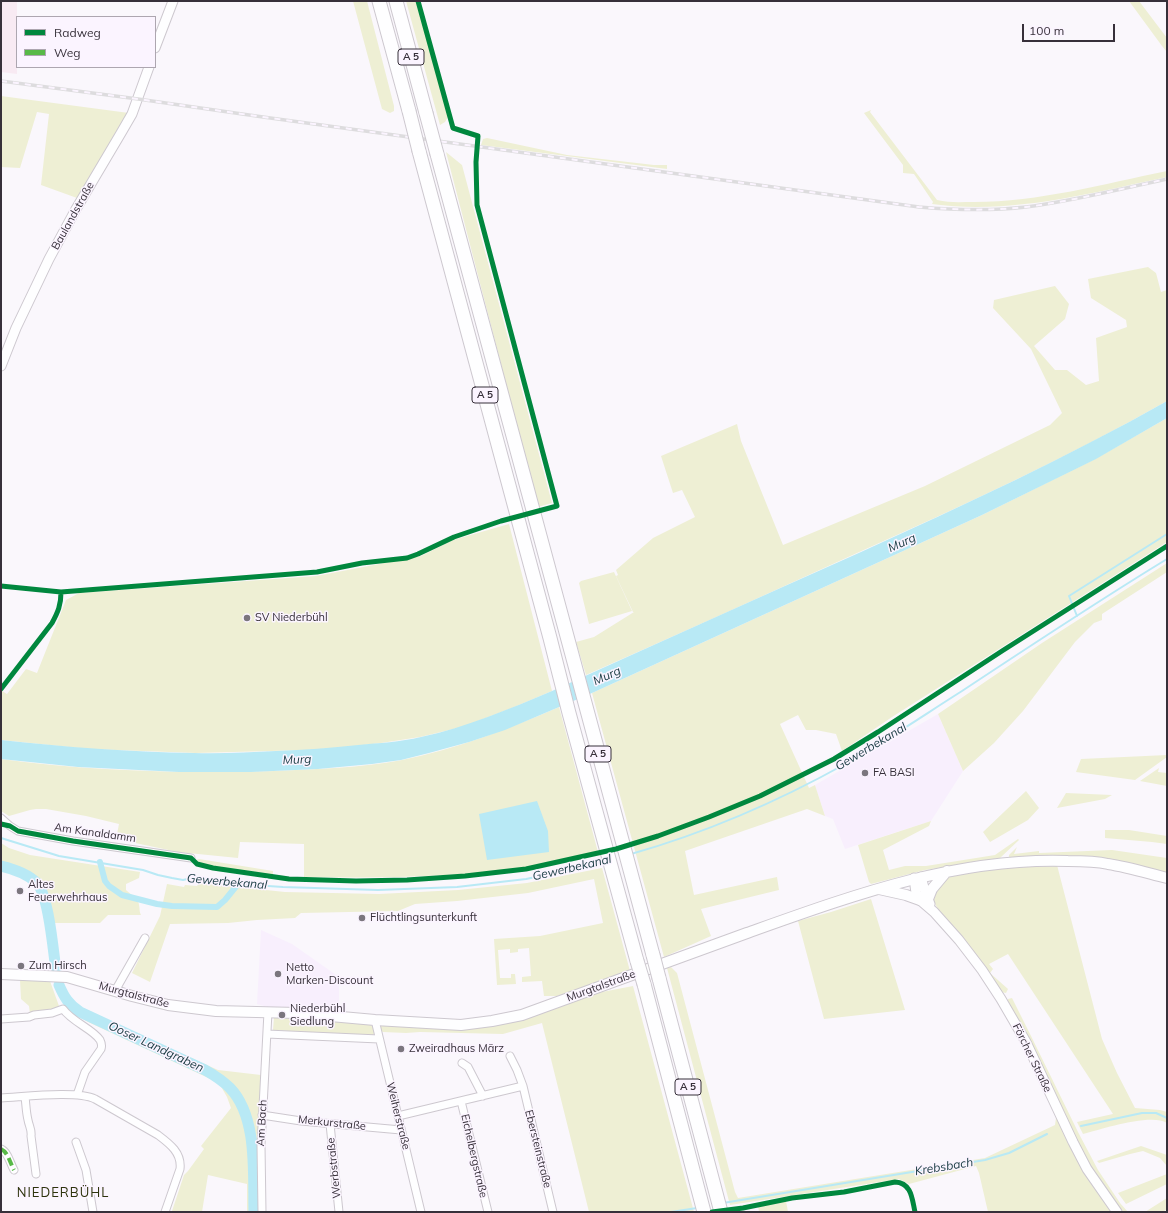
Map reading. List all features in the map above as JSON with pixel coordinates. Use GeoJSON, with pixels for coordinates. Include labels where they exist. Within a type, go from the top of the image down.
{"type":"FeatureCollection","features":[{"type":"Feature","properties":{"kind":"highway","name":"A 5"},"geometry":{"type":"LineString","coordinates":[[379,1],[569,713],[616,880],[703,1206]]}},
{"type":"Feature","properties":{"kind":"highway","name":"A 5"},"geometry":{"type":"LineString","coordinates":[[396,1],[721,1212]]}},
{"type":"Feature","properties":{"kind":"main road","name":"Murgtalstraße"},"geometry":{"type":"LineString","coordinates":[[1,974],[67,977],[148,1000],[187,1008],[216,1011],[297,1013],[375,1020],[461,1025],[522,1015],[805,912],[875,889],[947,871],[1003,863],[1040,860],[1107,863],[1167,878]]}},
{"type":"Feature","properties":{"kind":"main road"},"geometry":{"type":"LineString","coordinates":[[875,889],[924,900],[947,871]]}},
{"type":"Feature","properties":{"kind":"street"},"geometry":{"type":"LineString","coordinates":[[156,45],[173,1]]}},
{"type":"Feature","properties":{"kind":"street","name":"Baulandstraße"},"geometry":{"type":"LineString","coordinates":[[1,366],[16,328],[49,259],[79,203],[132,114],[149,68]]}},
{"type":"Feature","properties":{"kind":"street","name":"Am Kanaldamm"},"geometry":{"type":"LineString","coordinates":[[1,818],[18,831],[73,841],[191,858]]}},
{"type":"Feature","properties":{"kind":"street"},"geometry":{"type":"LineString","coordinates":[[917,878],[916,893],[924,900]]}},
{"type":"Feature","properties":{"kind":"street","name":"Förcher Straße"},"geometry":{"type":"LineString","coordinates":[[924,900],[959,940],[1001,998],[1026,1042],[1087,1169],[1117,1212]]}},
{"type":"Feature","properties":{"kind":"street"},"geometry":{"type":"LineString","coordinates":[[115,991],[145,938]]}},
{"type":"Feature","properties":{"kind":"street"},"geometry":{"type":"LineString","coordinates":[[1,1019],[29,1017],[52,1013],[63,1009],[67,1015],[98,1038],[102,1046],[101,1050],[85,1072],[77,1095]]}},
{"type":"Feature","properties":{"kind":"street"},"geometry":{"type":"LineString","coordinates":[[268,1012],[267,1034],[379,1039]]}},
{"type":"Feature","properties":{"kind":"street","name":"Weiherstraße"},"geometry":{"type":"LineString","coordinates":[[375,1020],[421,1212]]}},
{"type":"Feature","properties":{"kind":"street","name":"Am Bach"},"geometry":{"type":"LineString","coordinates":[[262,1212],[262,1115],[267,1034]]}},
{"type":"Feature","properties":{"kind":"street","name":"Ebersteinstraße"},"geometry":{"type":"LineString","coordinates":[[510,1056],[523,1086],[553,1212]]}},
{"type":"Feature","properties":{"kind":"street"},"geometry":{"type":"LineString","coordinates":[[462,1063],[468,1067],[482,1096]]}},
{"type":"Feature","properties":{"kind":"street"},"geometry":{"type":"LineString","coordinates":[[398,1116],[523,1086]]}},
{"type":"Feature","properties":{"kind":"street"},"geometry":{"type":"LineString","coordinates":[[1,1098],[77,1095],[87,1096],[95,1099],[158,1135],[176,1151],[181,1163],[165,1212]]}},
{"type":"Feature","properties":{"kind":"street"},"geometry":{"type":"LineString","coordinates":[[25,1097],[28,1122],[32,1133],[31,1136],[36,1174]]}},
{"type":"Feature","properties":{"kind":"street","name":"Eichelbergstraße"},"geometry":{"type":"LineString","coordinates":[[461,1101],[488,1212]]}},
{"type":"Feature","properties":{"kind":"street","name":"Merkurstraße"},"geometry":{"type":"LineString","coordinates":[[262,1115],[301,1121],[401,1130]]}},
{"type":"Feature","properties":{"kind":"street","name":"Werbstraße"},"geometry":{"type":"LineString","coordinates":[[330,1124],[339,1212]]}},
{"type":"Feature","properties":{"kind":"street"},"geometry":{"type":"LineString","coordinates":[[76,1142],[86,1170],[93,1212]]}},
{"type":"Feature","properties":{"kind":"street"},"geometry":{"type":"LineString","coordinates":[[1,1148],[5,1150],[14,1170]]}},
{"type":"Feature","properties":{"kind":"shaded area"},"geometry":{"type":"Polygon","coordinates":[[[1,1],[17,1],[17,74],[1,72],[1,1]]]}},
{"type":"Feature","properties":{"kind":"shaded area"},"geometry":{"type":"Polygon","coordinates":[[[938,714],[963,771],[931,821],[845,849],[833,819],[825,816],[815,785],[938,714]]]}},
{"type":"Feature","properties":{"kind":"shaded area"},"geometry":{"type":"Polygon","coordinates":[[[261,930],[292,944],[339,977],[339,1010],[271,1008],[257,1004],[261,930]]]}},
{"type":"Feature","properties":{"kind":"green space"},"geometry":{"type":"Polygon","coordinates":[[[353,1],[367,1],[394,106],[394,111],[390,113],[382,109],[353,1]]]}},
{"type":"Feature","properties":{"kind":"green space"},"geometry":{"type":"Polygon","coordinates":[[[406,1],[417,1],[446,106],[448,117],[445,122],[440,125],[406,1]]]}},
{"type":"Feature","properties":{"kind":"green space"},"geometry":{"type":"Polygon","coordinates":[[[1129,1],[1139,1],[1167,38],[1167,52],[1162,46],[1129,1]]]}},
{"type":"Feature","properties":{"kind":"green space"},"geometry":{"type":"Polygon","coordinates":[[[1,96],[129,113],[116,141],[77,198],[41,185],[49,114],[37,112],[20,168],[1,167],[1,96]]]}},
{"type":"Feature","properties":{"kind":"green space"},"geometry":{"type":"Polygon","coordinates":[[[871,110],[870,112],[937,200],[951,202],[974,202],[1023,199],[1047,196],[1167,171],[1167,177],[1051,201],[1021,205],[962,207],[932,204],[933,202],[914,174],[903,173],[903,165],[864,113],[871,110]]]}},
{"type":"Feature","properties":{"kind":"green space"},"geometry":{"type":"Polygon","coordinates":[[[487,138],[567,155],[654,165],[667,165],[667,169],[481,145],[483,139],[487,138]]]}},
{"type":"Feature","properties":{"kind":"green space"},"geometry":{"type":"Polygon","coordinates":[[[446,152],[462,165],[552,503],[538,507],[446,152]]]}},
{"type":"Feature","properties":{"kind":"green space"},"geometry":{"type":"Polygon","coordinates":[[[1148,267],[1156,273],[1161,292],[1167,290],[1167,401],[1053,462],[975,499],[586,675],[576,642],[594,637],[634,612],[616,576],[618,575],[616,570],[653,538],[695,517],[682,490],[673,493],[661,456],[737,424],[741,441],[783,545],[925,486],[1050,425],[1062,413],[1031,349],[993,308],[994,300],[1055,286],[1069,304],[1065,319],[1034,346],[1055,370],[1067,370],[1086,385],[1099,381],[1096,338],[1127,327],[1126,320],[1091,298],[1088,279],[1148,267]]]}},
{"type":"Feature","properties":{"kind":"green space"},"geometry":{"type":"Polygon","coordinates":[[[1167,418],[1167,542],[892,717],[842,751],[836,734],[816,730],[806,730],[798,715],[780,724],[809,788],[815,785],[825,816],[807,809],[685,851],[694,895],[777,877],[779,890],[701,909],[711,936],[664,957],[592,693],[982,515],[1095,459],[1167,418]]]}},
{"type":"Feature","properties":{"kind":"green space"},"geometry":{"type":"Polygon","coordinates":[[[509,524],[552,691],[462,727],[420,737],[346,747],[308,750],[196,753],[89,749],[1,740],[1,692],[2,691],[7,694],[26,669],[37,673],[66,600],[79,593],[316,576],[421,556],[453,540],[509,524]]]}},
{"type":"Feature","properties":{"kind":"green space"},"geometry":{"type":"Polygon","coordinates":[[[1167,563],[1167,572],[1102,614],[1102,620],[1094,623],[1075,642],[1023,711],[994,743],[963,771],[938,714],[1042,643],[1167,563]]]}},
{"type":"Feature","properties":{"kind":"green space"},"geometry":{"type":"Polygon","coordinates":[[[614,572],[632,611],[589,624],[579,583],[581,581],[614,572]]]}},
{"type":"Feature","properties":{"kind":"green space"},"geometry":{"type":"Polygon","coordinates":[[[559,707],[598,852],[535,865],[499,871],[443,875],[388,877],[304,877],[304,844],[240,842],[238,858],[178,852],[116,839],[119,824],[86,816],[46,809],[30,810],[9,816],[1,811],[1,759],[138,771],[241,772],[323,769],[386,763],[442,750],[501,731],[559,707]]]}},
{"type":"Feature","properties":{"kind":"green space"},"geometry":{"type":"Polygon","coordinates":[[[1167,755],[1167,757],[1135,780],[1076,772],[1081,759],[1167,755]]]}},
{"type":"Feature","properties":{"kind":"green space"},"geometry":{"type":"Polygon","coordinates":[[[1159,768],[1158,772],[1167,773],[1167,786],[1140,781],[1159,768]]]}},
{"type":"Feature","properties":{"kind":"green space"},"geometry":{"type":"Polygon","coordinates":[[[1026,791],[1039,808],[1028,820],[990,842],[983,832],[1026,791]]]}},
{"type":"Feature","properties":{"kind":"green space"},"geometry":{"type":"Polygon","coordinates":[[[1066,793],[1112,795],[1105,799],[1057,808],[1066,793]]]}},
{"type":"Feature","properties":{"kind":"green space"},"geometry":{"type":"Polygon","coordinates":[[[931,821],[929,826],[883,850],[889,870],[905,866],[926,866],[995,855],[1018,839],[1019,840],[1000,858],[925,870],[871,884],[869,882],[858,845],[931,821]]]}},
{"type":"Feature","properties":{"kind":"green space"},"geometry":{"type":"Polygon","coordinates":[[[1105,830],[1129,830],[1167,836],[1167,844],[1105,838],[1105,830]]]}},
{"type":"Feature","properties":{"kind":"green space"},"geometry":{"type":"Polygon","coordinates":[[[1,843],[9,848],[30,855],[140,872],[139,878],[126,884],[126,890],[138,901],[141,915],[108,915],[100,923],[52,923],[47,898],[40,882],[26,871],[1,863],[1,843]]]}},
{"type":"Feature","properties":{"kind":"green space"},"geometry":{"type":"Polygon","coordinates":[[[1017,847],[1014,854],[1039,851],[1039,853],[1112,850],[1167,858],[1167,874],[1090,858],[1038,856],[1009,858],[1009,855],[1017,847]]]}},
{"type":"Feature","properties":{"kind":"green space"},"geometry":{"type":"Polygon","coordinates":[[[199,859],[273,871],[273,875],[229,871],[208,867],[197,863],[196,860],[199,859]]]}},
{"type":"Feature","properties":{"kind":"green space"},"geometry":{"type":"Polygon","coordinates":[[[1026,864],[1057,865],[1102,1039],[1135,1108],[1167,1112],[1167,1123],[1160,1120],[1138,1121],[1083,1134],[1077,1122],[1113,1114],[1008,954],[989,964],[993,969],[990,973],[1008,989],[1006,993],[1001,992],[942,916],[935,904],[933,897],[936,888],[946,877],[1026,864]]]}},
{"type":"Feature","properties":{"kind":"green space"},"geometry":{"type":"Polygon","coordinates":[[[602,868],[630,971],[557,996],[544,996],[542,981],[522,982],[522,977],[531,976],[529,948],[518,949],[518,952],[510,953],[510,949],[498,950],[500,978],[511,978],[511,974],[515,974],[516,984],[497,985],[494,939],[540,936],[603,923],[594,879],[528,893],[415,904],[398,911],[301,913],[295,918],[228,923],[170,924],[150,982],[132,973],[160,916],[167,884],[184,887],[185,885],[197,886],[199,883],[285,892],[379,894],[458,890],[527,883],[602,868]]]}},
{"type":"Feature","properties":{"kind":"green space"},"geometry":{"type":"Polygon","coordinates":[[[871,899],[905,1010],[824,1019],[798,921],[871,899]]]}},
{"type":"Feature","properties":{"kind":"green space"},"geometry":{"type":"Polygon","coordinates":[[[671,967],[677,973],[735,1192],[738,1198],[985,1158],[1055,1125],[1056,1118],[1058,1118],[1113,1212],[988,1212],[976,1166],[909,1184],[899,1179],[730,1205],[667,968],[671,967]]]}},
{"type":"Feature","properties":{"kind":"green space"},"geometry":{"type":"Polygon","coordinates":[[[20,980],[50,981],[59,1006],[48,1012],[30,1014],[29,1006],[21,999],[20,980]]]}},
{"type":"Feature","properties":{"kind":"green space"},"geometry":{"type":"Polygon","coordinates":[[[633,986],[694,1212],[589,1212],[542,1023],[503,1034],[406,1033],[381,1031],[381,1025],[383,1024],[420,1026],[539,1012],[602,992],[633,986]]]}},
{"type":"Feature","properties":{"kind":"green space"},"geometry":{"type":"Polygon","coordinates":[[[1012,998],[1098,1170],[1120,1203],[1128,1212],[1122,1212],[1091,1169],[1007,1002],[1008,999],[1012,998]]]}},
{"type":"Feature","properties":{"kind":"green space"},"geometry":{"type":"Polygon","coordinates":[[[66,1005],[88,1019],[204,1072],[227,1088],[236,1099],[247,1129],[250,1146],[252,1212],[247,1212],[247,1184],[208,1175],[202,1212],[172,1211],[184,1175],[204,1149],[201,1146],[231,1108],[219,1083],[88,1022],[67,1009],[66,1005]]]}},
{"type":"Feature","properties":{"kind":"green space"},"geometry":{"type":"Polygon","coordinates":[[[274,1017],[367,1023],[372,1026],[375,1033],[371,1036],[273,1030],[274,1017]]]}},
{"type":"Feature","properties":{"kind":"green space"},"geometry":{"type":"Polygon","coordinates":[[[185,1055],[218,1070],[261,1075],[259,1212],[256,1212],[257,1188],[254,1134],[246,1106],[237,1091],[229,1082],[216,1072],[184,1057],[185,1055]]]}},
{"type":"Feature","properties":{"kind":"green space"},"geometry":{"type":"Polygon","coordinates":[[[1141,1146],[1167,1155],[1167,1166],[1160,1158],[1143,1151],[1099,1163],[1097,1161],[1141,1146]]]}},
{"type":"Feature","properties":{"kind":"green space"},"geometry":{"type":"Polygon","coordinates":[[[1167,1174],[1167,1184],[1126,1204],[1118,1193],[1167,1174]]]}},
{"type":"Feature","properties":{"kind":"green space"},"geometry":{"type":"Polygon","coordinates":[[[1167,1198],[1167,1209],[1163,1212],[1145,1212],[1167,1198]]]}},
{"type":"Feature","properties":{"kind":"green space"},"geometry":{"type":"Polygon","coordinates":[[[786,1201],[788,1212],[759,1212],[758,1206],[786,1201]]]}},
{"type":"Feature","properties":{"kind":"water","name":"Murg"},"geometry":{"type":"Polygon","coordinates":[[[1167,401],[1167,418],[1096,459],[982,515],[592,693],[505,730],[469,742],[401,760],[372,764],[318,769],[251,772],[179,772],[78,767],[1,759],[1,740],[122,750],[225,753],[338,747],[390,742],[413,739],[455,728],[504,711],[552,691],[900,534],[1054,461],[1167,401]]]}},
{"type":"Feature","properties":{"kind":"water"},"geometry":{"type":"Polygon","coordinates":[[[537,801],[548,831],[549,852],[487,860],[479,814],[537,801]]]}},
{"type":"Feature","properties":{"kind":"waterway"},"geometry":{"type":"LineString","coordinates":[[1077,616],[1069,596],[1167,534]]}},
{"type":"Feature","properties":{"kind":"waterway","name":"Gewerbekanal"},"geometry":{"type":"LineString","coordinates":[[631,854],[659,846],[741,815],[795,790],[847,763],[905,728],[1090,607],[1167,559]]}},
{"type":"Feature","properties":{"kind":"waterway","name":"Gewerbekanal"},"geometry":{"type":"LineString","coordinates":[[1,838],[59,856],[143,870],[158,875],[183,880],[196,877],[238,884],[283,887],[378,890],[457,887],[526,879],[589,866],[605,861]]}},
{"type":"Feature","properties":{"kind":"waterway"},"geometry":{"type":"LineString","coordinates":[[100,862],[105,881],[109,886],[122,895],[157,904],[172,906],[217,907],[238,884]]}},
{"type":"Feature","properties":{"kind":"waterway","name":"Ooser Landgraben"},"geometry":{"type":"LineString","coordinates":[[1,866],[25,874],[37,883],[41,890],[45,900],[52,937],[56,970]]}},
{"type":"Feature","properties":{"kind":"waterway","name":"Ooser Landgraben"},"geometry":{"type":"LineString","coordinates":[[59,985],[67,1000],[80,1012],[205,1070],[230,1088],[239,1100],[250,1130],[253,1164],[254,1212]]}},
{"type":"Feature","properties":{"kind":"waterway","name":"Krebsbach"},"geometry":{"type":"LineString","coordinates":[[1081,1126],[1142,1113],[1156,1113],[1167,1118]]}},
{"type":"Feature","properties":{"kind":"waterway","name":"Krebsbach"},"geometry":{"type":"LineString","coordinates":[[723,1203],[985,1160],[1009,1153],[1047,1134]]}},
{"type":"Feature","properties":{"kind":"waterway","name":"Krebsbach"},"geometry":{"type":"LineString","coordinates":[[671,1212],[697,1208]]}},
{"type":"Feature","properties":{"kind":"railway"},"geometry":{"type":"LineString","coordinates":[[1,81],[919,207],[973,210],[1026,207],[1079,198],[1167,179]]}},
{"type":"Feature","properties":{"kind":"marked path"},"geometry":{"type":"LineString","coordinates":[[1,1149],[7,1155],[14,1170]]}},
{"type":"Feature","properties":{"kind":"cycle path"},"geometry":{"type":"LineString","coordinates":[[1,586],[61,592],[317,572],[362,563],[407,558],[454,537],[501,521],[557,506],[477,205],[476,162],[478,136],[453,128],[418,1]]}},
{"type":"Feature","properties":{"kind":"cycle path"},"geometry":{"type":"LineString","coordinates":[[1,824],[10,826],[18,831],[73,841],[191,858],[197,864],[213,868],[289,879],[356,881],[407,880],[465,876],[526,869],[616,849],[658,836],[760,796],[834,759],[1167,546]]}},
{"type":"Feature","properties":{"kind":"cycle path"},"geometry":{"type":"LineString","coordinates":[[1,689],[52,623],[59,608],[61,592]]}},
{"type":"Feature","properties":{"kind":"cycle path"},"geometry":{"type":"LineString","coordinates":[[712,1212],[743,1208],[792,1198],[844,1192],[895,1182],[905,1185],[908,1189],[912,1197],[915,1212]]}},
{"type":"Feature","properties":{"kind":"place","name":"SV Niederbühl"},"geometry":{"type":"Point","coordinates":[247,618]}},
{"type":"Feature","properties":{"kind":"place","name":"FA BASI"},"geometry":{"type":"Point","coordinates":[865,773]}},
{"type":"Feature","properties":{"kind":"place","name":"Altes Feuerwehrhaus"},"geometry":{"type":"Point","coordinates":[20,891]}},
{"type":"Feature","properties":{"kind":"place","name":"Flüchtlingsunterkunft"},"geometry":{"type":"Point","coordinates":[362,918]}},
{"type":"Feature","properties":{"kind":"place","name":"Zum Hirsch"},"geometry":{"type":"Point","coordinates":[21,966]}},
{"type":"Feature","properties":{"kind":"place","name":"Netto Marken-Discount"},"geometry":{"type":"Point","coordinates":[278,974]}},
{"type":"Feature","properties":{"kind":"place","name":"Niederbühl Siedlung"},"geometry":{"type":"Point","coordinates":[282,1015]}},
{"type":"Feature","properties":{"kind":"place","name":"Zweiradhaus März"},"geometry":{"type":"Point","coordinates":[401,1049]}},
{"type":"Feature","properties":{"kind":"district","name":"NIEDERBÜHL"},"geometry":{"type":"Point","coordinates":[63,1193]}}]}
